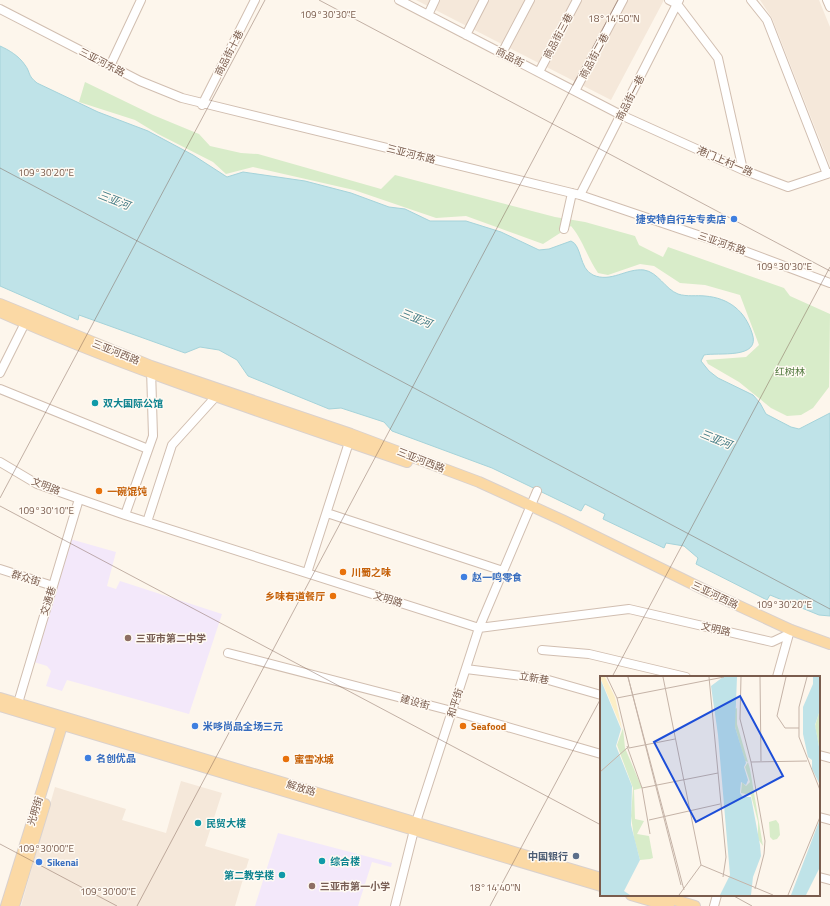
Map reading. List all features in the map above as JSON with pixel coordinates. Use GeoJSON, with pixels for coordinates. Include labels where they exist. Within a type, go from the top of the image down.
{"type":"FeatureCollection","features":[{"type":"Feature","properties":{"kind":"main road","name":"三亚河西路"},"geometry":{"type":"LineString","coordinates":[[0,304],[26,320],[80,347],[350,437],[530,508],[791,630],[830,644]]}},
{"type":"Feature","properties":{"kind":"main road","name":"三亚河西路"},"geometry":{"type":"LineString","coordinates":[[0,312],[26,320]]}},
{"type":"Feature","properties":{"kind":"main road","name":"三亚河西路"},"geometry":{"type":"LineString","coordinates":[[530,508],[733,610],[789,634],[830,649]]}},
{"type":"Feature","properties":{"kind":"main road","name":"解放路"},"geometry":{"type":"LineString","coordinates":[[0,698],[18,703],[66,722]]}},
{"type":"Feature","properties":{"kind":"main road","name":"解放路"},"geometry":{"type":"LineString","coordinates":[[0,706],[66,722],[415,826],[600,878]]}},
{"type":"Feature","properties":{"kind":"main road","name":"光明街"},"geometry":{"type":"LineString","coordinates":[[6,906],[66,722]]}},
{"type":"Feature","properties":{"kind":"main road","name":"光明街"},"geometry":{"type":"LineString","coordinates":[[14,906],[66,722]]}},
{"type":"Feature","properties":{"kind":"main road","name":"解放路"},"geometry":{"type":"LineString","coordinates":[[415,826],[600,886]]}},
{"type":"Feature","properties":{"kind":"main road"},"geometry":{"type":"LineString","coordinates":[[634,896],[669,906]]}},
{"type":"Feature","properties":{"kind":"main road"},"geometry":{"type":"LineString","coordinates":[[661,896],[696,906]]}},
{"type":"Feature","properties":{"kind":"street"},"geometry":{"type":"LineString","coordinates":[[110,66],[141,0]]}},
{"type":"Feature","properties":{"kind":"street","name":"商品街十巷"},"geometry":{"type":"LineString","coordinates":[[202,104],[255,0]]}},
{"type":"Feature","properties":{"kind":"street","name":"商品街"},"geometry":{"type":"LineString","coordinates":[[399,0],[621,116]]}},
{"type":"Feature","properties":{"kind":"street"},"geometry":{"type":"LineString","coordinates":[[428,15],[435,0]]}},
{"type":"Feature","properties":{"kind":"street"},"geometry":{"type":"LineString","coordinates":[[466,35],[484,0]]}},
{"type":"Feature","properties":{"kind":"street"},"geometry":{"type":"LineString","coordinates":[[502,53],[530,0]]}},
{"type":"Feature","properties":{"kind":"street","name":"商品街三巷"},"geometry":{"type":"LineString","coordinates":[[539,72],[577,0]]}},
{"type":"Feature","properties":{"kind":"street","name":"商品街二巷"},"geometry":{"type":"LineString","coordinates":[[575,91],[623,0]]}},
{"type":"Feature","properties":{"kind":"street"},"geometry":{"type":"LineString","coordinates":[[669,0],[678,2],[718,58],[744,170]]}},
{"type":"Feature","properties":{"kind":"street"},"geometry":{"type":"LineString","coordinates":[[751,0],[767,20],[828,173]]}},
{"type":"Feature","properties":{"kind":"street"},"geometry":{"type":"LineString","coordinates":[[827,0],[830,7]]}},
{"type":"Feature","properties":{"kind":"street","name":"商品街一巷"},"geometry":{"type":"LineString","coordinates":[[564,229],[576,194],[621,116],[678,2]]}},
{"type":"Feature","properties":{"kind":"street","name":"三亚河东路"},"geometry":{"type":"LineString","coordinates":[[0,9],[110,66],[182,98],[576,194],[739,249],[830,283]]}},
{"type":"Feature","properties":{"kind":"street","name":"港门上村一路"},"geometry":{"type":"LineString","coordinates":[[621,116],[744,170],[788,187],[828,173]]}},
{"type":"Feature","properties":{"kind":"street"},"geometry":{"type":"LineString","coordinates":[[0,373],[26,320]]}},
{"type":"Feature","properties":{"kind":"street"},"geometry":{"type":"LineString","coordinates":[[125,515],[153,436],[151,370]]}},
{"type":"Feature","properties":{"kind":"street"},"geometry":{"type":"LineString","coordinates":[[0,389],[148,449]]}},
{"type":"Feature","properties":{"kind":"street"},"geometry":{"type":"LineString","coordinates":[[147,522],[172,444],[219,393]]}},
{"type":"Feature","properties":{"kind":"street"},"geometry":{"type":"LineString","coordinates":[[307,573],[350,437]]}},
{"type":"Feature","properties":{"kind":"street","name":"文明路"},"geometry":{"type":"LineString","coordinates":[[0,462],[37,484],[125,515],[478,628],[629,609],[772,642],[789,634]]}},
{"type":"Feature","properties":{"kind":"street","name":"和平街"},"geometry":{"type":"LineString","coordinates":[[395,906],[415,826],[478,628],[537,491]]}},
{"type":"Feature","properties":{"kind":"street","name":"交通巷"},"geometry":{"type":"LineString","coordinates":[[18,703],[79,499]]}},
{"type":"Feature","properties":{"kind":"street"},"geometry":{"type":"LineString","coordinates":[[326,514],[503,571]]}},
{"type":"Feature","properties":{"kind":"street","name":"群众街"},"geometry":{"type":"LineString","coordinates":[[0,570],[53,586]]}},
{"type":"Feature","properties":{"kind":"street"},"geometry":{"type":"LineString","coordinates":[[777,676],[789,634]]}},
{"type":"Feature","properties":{"kind":"street"},"geometry":{"type":"LineString","coordinates":[[542,650],[589,654],[682,676]]}},
{"type":"Feature","properties":{"kind":"street","name":"建设街"},"geometry":{"type":"LineString","coordinates":[[228,653],[452,711],[600,754]]}},
{"type":"Feature","properties":{"kind":"street","name":"立新巷"},"geometry":{"type":"LineString","coordinates":[[466,668],[545,679],[600,695]]}},
{"type":"Feature","properties":{"kind":"street"},"geometry":{"type":"LineString","coordinates":[[820,755],[830,758]]}},
{"type":"Feature","properties":{"kind":"street"},"geometry":{"type":"LineString","coordinates":[[820,817],[830,820]]}},
{"type":"Feature","properties":{"kind":"street"},"geometry":{"type":"LineString","coordinates":[[820,877],[830,880]]}},
{"type":"Feature","properties":{"kind":"street"},"geometry":{"type":"LineString","coordinates":[[714,906],[717,896]]}},
{"type":"Feature","properties":{"kind":"shaded area"},"geometry":{"type":"Polygon","coordinates":[[[416,0],[664,0],[611,100],[416,0]]]}},
{"type":"Feature","properties":{"kind":"shaded area"},"geometry":{"type":"Polygon","coordinates":[[[760,0],[819,0],[830,27],[830,166],[772,18],[760,0]]]}},
{"type":"Feature","properties":{"kind":"shaded area","name":"三亚市第二中学"},"geometry":{"type":"Polygon","coordinates":[[[70,539],[116,552],[107,586],[116,589],[120,581],[222,614],[189,714],[67,680],[62,691],[46,686],[51,671],[47,666],[34,662],[70,539]]]}},
{"type":"Feature","properties":{"kind":"shaded area"},"geometry":{"type":"Polygon","coordinates":[[[181,781],[222,793],[205,846],[249,859],[235,906],[21,906],[55,787],[126,809],[122,820],[166,833],[181,781]]]}},
{"type":"Feature","properties":{"kind":"shaded area","name":"三亚市第一小学"},"geometry":{"type":"Polygon","coordinates":[[[278,833],[392,863],[391,867],[372,862],[358,906],[255,906],[278,833]]]}},
{"type":"Feature","properties":{"kind":"green space","name":"红树林"},"geometry":{"type":"Polygon","coordinates":[[[85,82],[153,115],[199,134],[210,146],[241,153],[258,154],[381,189],[395,175],[555,217],[585,222],[635,236],[639,245],[663,257],[668,247],[784,288],[790,296],[830,314],[829,387],[813,408],[801,415],[787,416],[771,408],[739,382],[708,364],[706,360],[746,357],[759,345],[740,295],[705,285],[680,283],[654,266],[640,264],[608,275],[598,273],[579,237],[571,226],[543,244],[466,216],[436,218],[354,190],[253,167],[226,174],[213,162],[158,134],[135,120],[79,102],[85,82]]]}},
{"type":"Feature","properties":{"kind":"water","name":"三亚河"},"geometry":{"type":"Polygon","coordinates":[[[0,46],[10,51],[23,62],[30,76],[37,83],[98,112],[148,131],[193,155],[227,177],[243,172],[305,181],[351,193],[389,207],[405,209],[430,221],[466,221],[501,232],[539,250],[549,249],[571,241],[575,243],[585,268],[593,275],[606,277],[637,270],[649,271],[673,292],[685,295],[714,297],[735,307],[749,325],[753,342],[751,347],[745,351],[737,353],[704,355],[701,361],[709,371],[718,378],[753,395],[760,403],[766,414],[791,427],[799,429],[830,413],[830,616],[819,615],[770,595],[767,600],[696,564],[698,558],[684,546],[666,543],[664,548],[603,519],[605,514],[585,504],[581,511],[492,468],[392,431],[384,422],[341,408],[329,409],[248,376],[237,360],[219,350],[200,347],[185,353],[79,315],[78,320],[0,286],[0,46]]]}},
{"type":"Feature","properties":{"kind":"place","name":"捷安特自行车专卖店"},"geometry":{"type":"Point","coordinates":[734,219]}},
{"type":"Feature","properties":{"kind":"place","name":"双大国际公馆"},"geometry":{"type":"Point","coordinates":[95,403]}},
{"type":"Feature","properties":{"kind":"place","name":"一碗馄饨"},"geometry":{"type":"Point","coordinates":[99,491]}},
{"type":"Feature","properties":{"kind":"place","name":"川蜀之味"},"geometry":{"type":"Point","coordinates":[343,572]}},
{"type":"Feature","properties":{"kind":"place","name":"赵一鸣零食"},"geometry":{"type":"Point","coordinates":[464,577]}},
{"type":"Feature","properties":{"kind":"place","name":"乡味有道餐厅"},"geometry":{"type":"Point","coordinates":[333,596]}},
{"type":"Feature","properties":{"kind":"place","name":"三亚市第二中学"},"geometry":{"type":"Point","coordinates":[128,638]}},
{"type":"Feature","properties":{"kind":"place","name":"米哆尚品全场三元"},"geometry":{"type":"Point","coordinates":[195,726]}},
{"type":"Feature","properties":{"kind":"place","name":"Seafood"},"geometry":{"type":"Point","coordinates":[463,726]}},
{"type":"Feature","properties":{"kind":"place","name":"名创优品"},"geometry":{"type":"Point","coordinates":[88,758]}},
{"type":"Feature","properties":{"kind":"place","name":"蜜雪冰城"},"geometry":{"type":"Point","coordinates":[286,759]}},
{"type":"Feature","properties":{"kind":"place","name":"民贸大楼"},"geometry":{"type":"Point","coordinates":[198,823]}},
{"type":"Feature","properties":{"kind":"place","name":"中国银行"},"geometry":{"type":"Point","coordinates":[576,856]}},
{"type":"Feature","properties":{"kind":"place","name":"综合楼"},"geometry":{"type":"Point","coordinates":[322,861]}},
{"type":"Feature","properties":{"kind":"place","name":"Sikenai"},"geometry":{"type":"Point","coordinates":[39,862]}},
{"type":"Feature","properties":{"kind":"place","name":"第二教学楼"},"geometry":{"type":"Point","coordinates":[282,875]}},
{"type":"Feature","properties":{"kind":"place","name":"三亚市第一小学"},"geometry":{"type":"Point","coordinates":[312,886]}}]}
